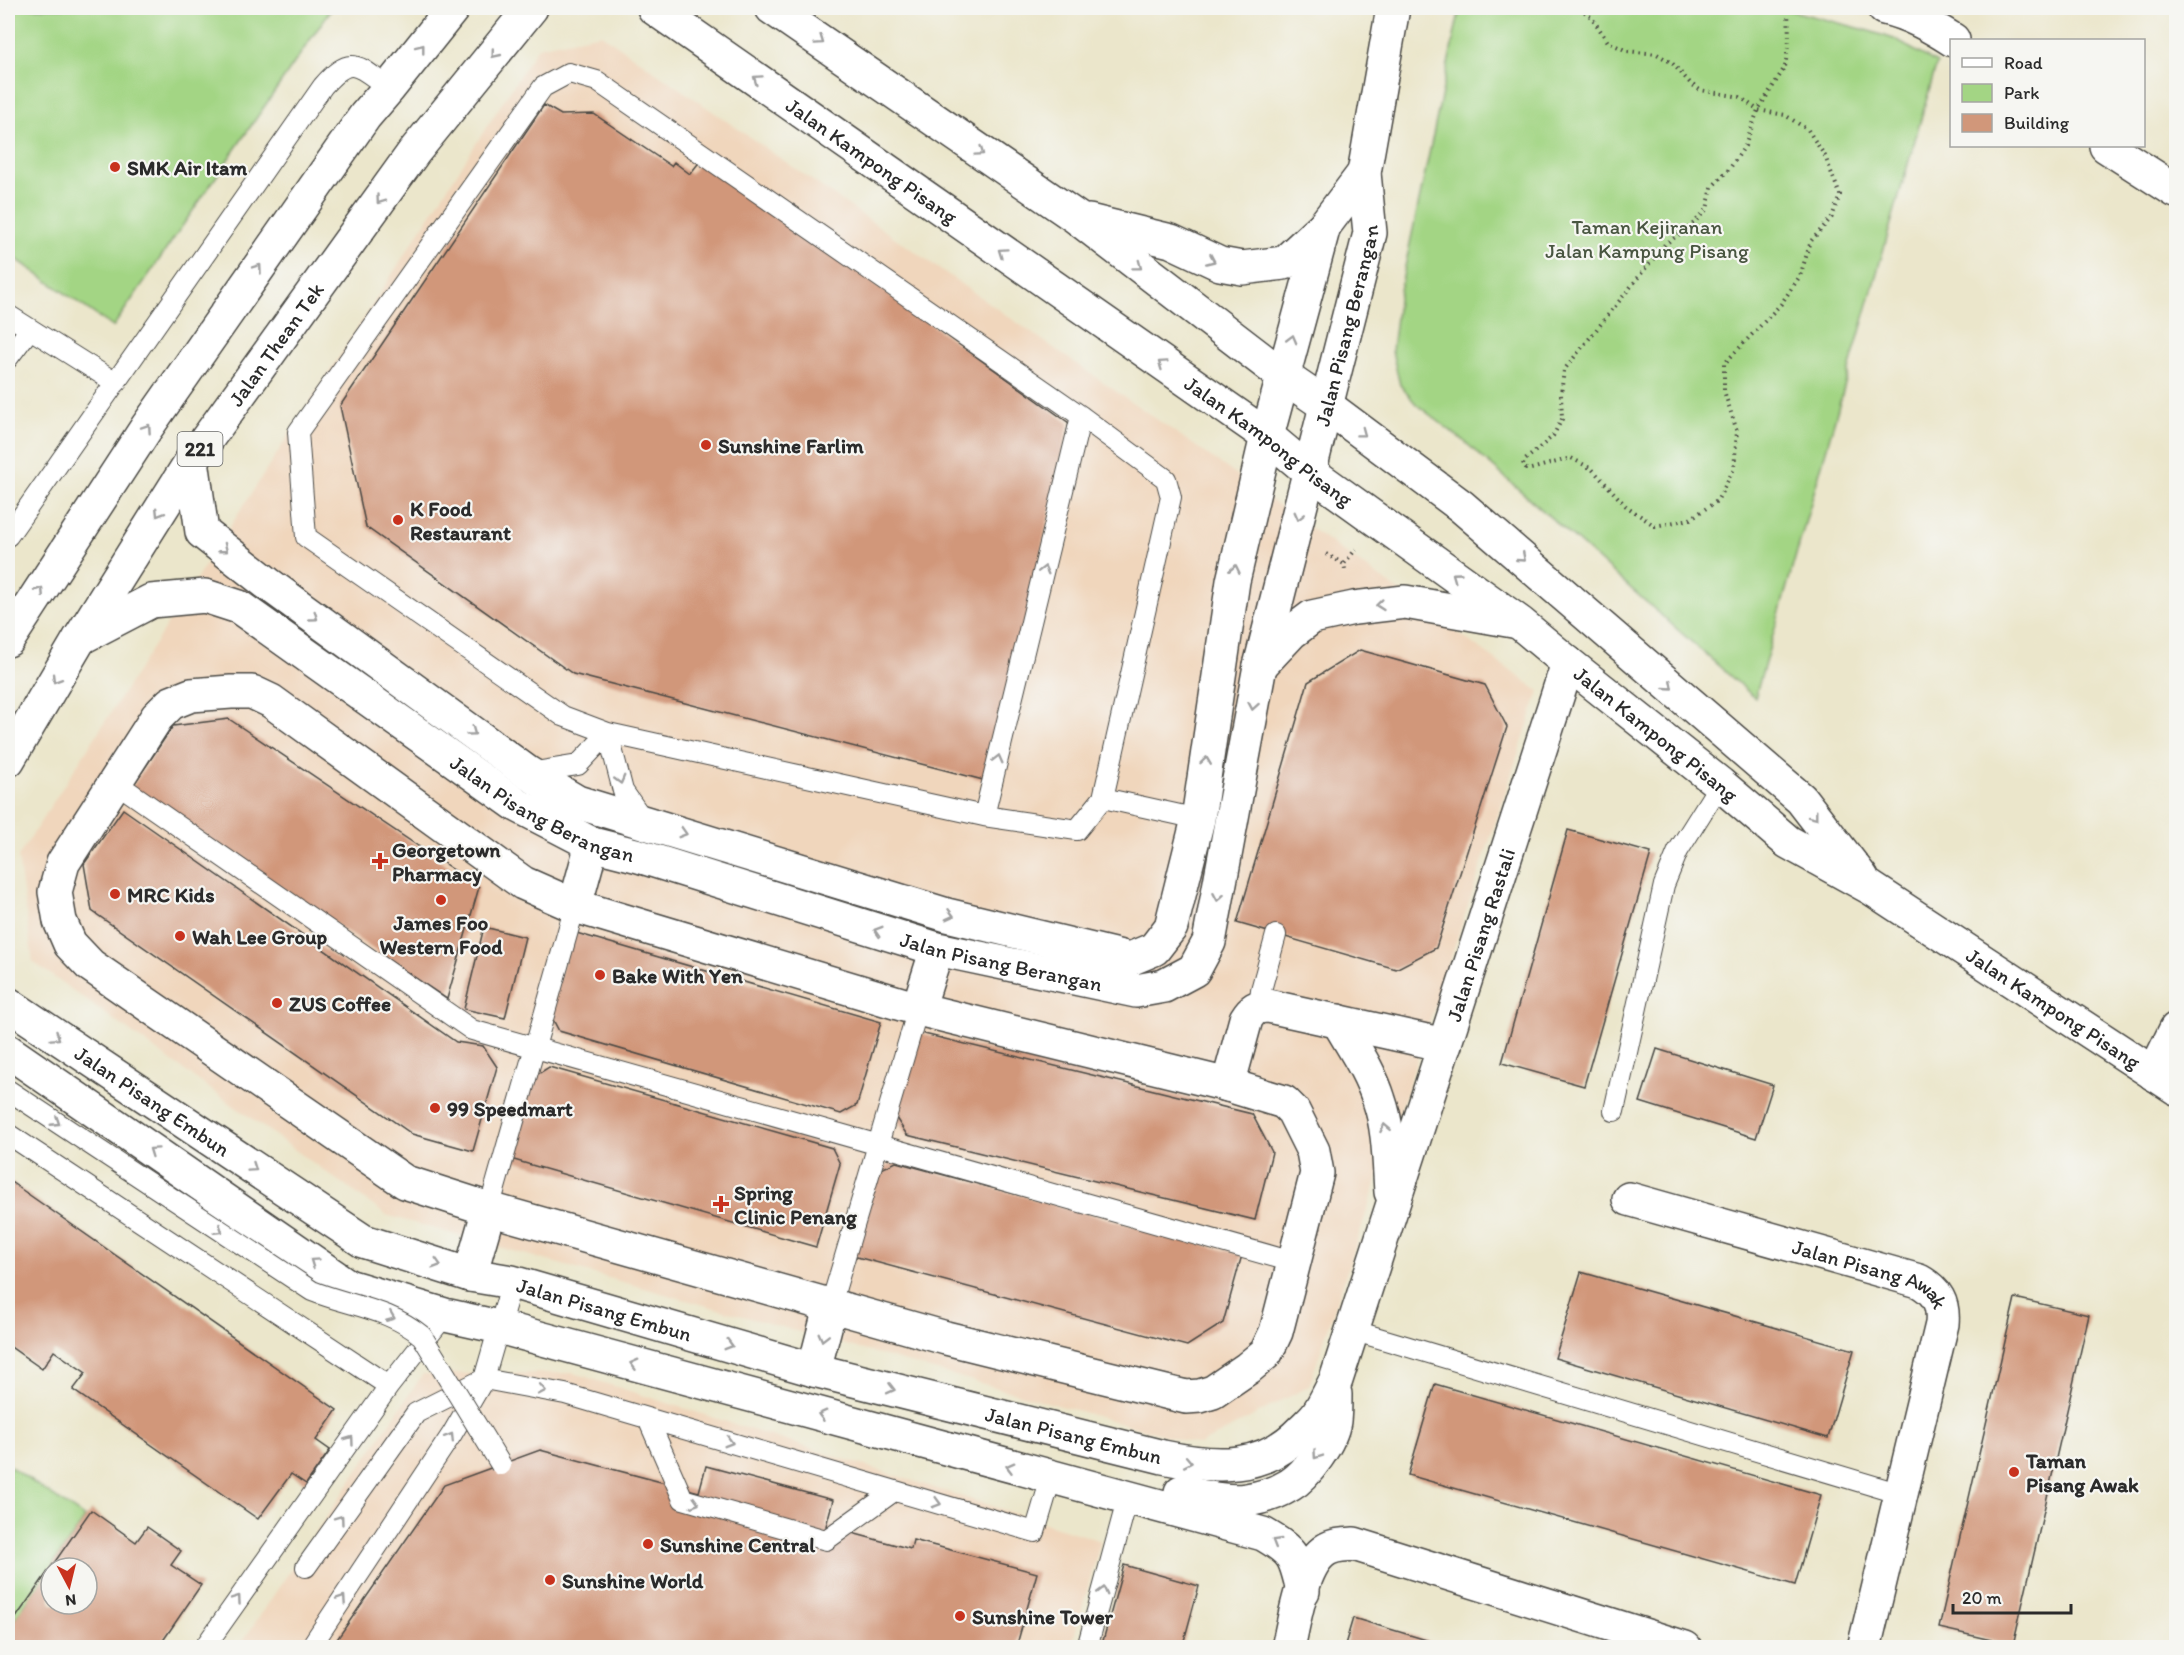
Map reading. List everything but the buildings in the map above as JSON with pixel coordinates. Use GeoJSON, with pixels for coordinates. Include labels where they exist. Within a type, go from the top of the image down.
{"type":"FeatureCollection","features":[{"type":"Feature","properties":{"kind":"street","name":"221"},"geometry":{"type":"LineString","coordinates":[[8,640],[147,427],[364,116],[390,88],[453,8]]}},
{"type":"Feature","properties":{"kind":"street","name":"Jalan Thean Tek"},"geometry":{"type":"LineString","coordinates":[[8,760],[80,638],[192,460],[414,152],[531,8]]}},
{"type":"Feature","properties":{"kind":"street","name":"Jalan Kampong Pisang"},"geometry":{"type":"LineString","coordinates":[[654,8],[1267,436],[1310,472],[1520,623],[1720,784],[1788,842],[1871,888],[2165,1081]]}},
{"type":"Feature","properties":{"kind":"street","name":"Jalan Kampong Pisang"},"geometry":{"type":"LineString","coordinates":[[772,8],[1076,218],[1283,376],[1327,406],[1461,507],[1801,799],[1871,888]]}},
{"type":"Feature","properties":{"kind":"street","name":"Jalan Pisang Berangan"},"geometry":{"type":"LineString","coordinates":[[80,638],[151,601],[205,596],[238,607],[517,805],[592,844],[639,856],[937,949],[1136,991],[1164,986],[1194,970],[1209,942],[1260,666],[1370,232],[1364,173],[1393,8]]}},
{"type":"Feature","properties":{"kind":"street"},"geometry":{"type":"LineString","coordinates":[[1884,8],[1903,12],[1927,23],[1951,39]]}},
{"type":"Feature","properties":{"kind":"street"},"geometry":{"type":"LineString","coordinates":[[2108,147],[2176,191]]}},
{"type":"Feature","properties":{"kind":"street","name":"Jalan Pisang Berangan"},"geometry":{"type":"LineString","coordinates":[[192,460],[202,532],[267,583],[528,773],[577,802],[947,915],[1130,959],[1154,950],[1171,927],[1198,819],[1233,580],[1267,436],[1324,226],[1364,173]]}},
{"type":"Feature","properties":{"kind":"street"},"geometry":{"type":"LineString","coordinates":[[1076,218],[1171,241],[1220,264],[1242,268],[1284,263],[1324,226]]}},
{"type":"Feature","properties":{"kind":"street"},"geometry":{"type":"LineString","coordinates":[[1260,666],[1292,632],[1312,617],[1354,608],[1405,602],[1520,623]]}},
{"type":"Feature","properties":{"kind":"street","name":"Jalan Pisang Rastali"},"geometry":{"type":"LineString","coordinates":[[1261,1459],[1292,1441],[1318,1414],[1336,1380],[1568,663]]}},
{"type":"Feature","properties":{"kind":"street"},"geometry":{"type":"LineString","coordinates":[[252,692],[271,701],[523,883],[575,906],[918,1009],[1228,1085],[1284,1102],[1293,1111],[1313,1151],[1317,1173],[1276,1332],[1266,1353],[1212,1392],[1186,1397],[946,1338],[489,1209],[405,1182],[90,965],[70,944],[60,921],[55,892],[63,863],[157,717],[171,703],[191,695],[252,692]]}},
{"type":"Feature","properties":{"kind":"street"},"geometry":{"type":"LineString","coordinates":[[575,906],[592,844]]}},
{"type":"Feature","properties":{"kind":"street"},"geometry":{"type":"LineString","coordinates":[[918,1009],[937,949]]}},
{"type":"Feature","properties":{"kind":"street","name":"Jalan Pisang Embun"},"geometry":{"type":"LineString","coordinates":[[8,1004],[363,1241],[470,1275],[512,1282],[814,1370],[1163,1458],[1198,1464],[1233,1465],[1261,1459]]}},
{"type":"Feature","properties":{"kind":"street"},"geometry":{"type":"LineString","coordinates":[[1228,1085],[1246,1019],[1251,1011],[1259,1006],[1268,1006],[1445,1044]]}},
{"type":"Feature","properties":{"kind":"street","name":"Jalan Pisang Rastali"},"geometry":{"type":"LineString","coordinates":[[1338,1022],[1366,1069],[1380,1101],[1387,1142],[1392,1207]]}},
{"type":"Feature","properties":{"kind":"street"},"geometry":{"type":"LineString","coordinates":[[2165,1081],[2176,1029]]}},
{"type":"Feature","properties":{"kind":"street","name":"Jalan Pisang Embun"},"geometry":{"type":"LineString","coordinates":[[8,1051],[348,1286],[1263,1534],[1285,1546],[1297,1562],[1303,1591]]}},
{"type":"Feature","properties":{"kind":"street","name":"Jalan Pisang Awak"},"geometry":{"type":"LineString","coordinates":[[1629,1199],[1918,1281],[1930,1288],[1939,1298],[1943,1311],[1942,1324],[1864,1647]]}},
{"type":"Feature","properties":{"kind":"street"},"geometry":{"type":"LineString","coordinates":[[470,1275],[489,1209]]}},
{"type":"Feature","properties":{"kind":"street"},"geometry":{"type":"LineString","coordinates":[[814,1370],[831,1304]]}},
{"type":"Feature","properties":{"kind":"street","name":"Jalan Pisang Rastali"},"geometry":{"type":"LineString","coordinates":[[1291,1485],[1308,1469],[1322,1449],[1334,1424],[1336,1380]]}},
{"type":"Feature","properties":{"kind":"street","name":"Jalan Pisang Embun"},"geometry":{"type":"LineString","coordinates":[[1051,1478],[1175,1491],[1219,1499],[1244,1500],[1269,1494],[1291,1485]]}},
{"type":"Feature","properties":{"kind":"street"},"geometry":{"type":"LineString","coordinates":[[1288,1647],[1311,1567],[1322,1552],[1334,1546],[1354,1544],[1685,1647]]}},
{"type":"Feature","properties":{"kind":"lane"},"geometry":{"type":"LineString","coordinates":[[8,536],[323,86],[343,66],[351,65],[390,88]]}},
{"type":"Feature","properties":{"kind":"lane"},"geometry":{"type":"LineString","coordinates":[[569,73],[597,81],[1081,416],[1166,479],[1171,497],[1103,798],[1077,830],[984,816],[608,734],[563,716],[306,537],[298,432],[543,87],[569,73]]}},
{"type":"Feature","properties":{"kind":"lane"},"geometry":{"type":"LineString","coordinates":[[8,315],[116,383]]}},
{"type":"Feature","properties":{"kind":"lane"},"geometry":{"type":"LineString","coordinates":[[8,358],[30,329]]}},
{"type":"Feature","properties":{"kind":"lane"},"geometry":{"type":"LineString","coordinates":[[984,816],[1081,416]]}},
{"type":"Feature","properties":{"kind":"lane"},"geometry":{"type":"LineString","coordinates":[[528,773],[578,765],[608,734]]}},
{"type":"Feature","properties":{"kind":"lane"},"geometry":{"type":"LineString","coordinates":[[608,734],[622,791],[645,822]]}},
{"type":"Feature","properties":{"kind":"lane"},"geometry":{"type":"LineString","coordinates":[[115,782],[472,1030],[1293,1262]]}},
{"type":"Feature","properties":{"kind":"lane"},"geometry":{"type":"LineString","coordinates":[[1614,1110],[1664,885],[1678,851],[1720,784]]}},
{"type":"Feature","properties":{"kind":"lane"},"geometry":{"type":"LineString","coordinates":[[1103,798],[1198,819]]}},
{"type":"Feature","properties":{"kind":"lane"},"geometry":{"type":"LineString","coordinates":[[489,1209],[575,906]]}},
{"type":"Feature","properties":{"kind":"lane"},"geometry":{"type":"LineString","coordinates":[[1259,1006],[1276,934]]}},
{"type":"Feature","properties":{"kind":"lane"},"geometry":{"type":"LineString","coordinates":[[831,1304],[918,1009]]}},
{"type":"Feature","properties":{"kind":"lane"},"geometry":{"type":"LineString","coordinates":[[8,1090],[312,1291],[388,1315],[408,1324],[422,1336],[501,1465]]}},
{"type":"Feature","properties":{"kind":"lane"},"geometry":{"type":"LineString","coordinates":[[8,1134],[389,1386]]}},
{"type":"Feature","properties":{"kind":"lane"},"geometry":{"type":"LineString","coordinates":[[310,1647],[452,1434],[484,1379],[512,1282]]}},
{"type":"Feature","properties":{"kind":"lane"},"geometry":{"type":"LineString","coordinates":[[204,1647],[389,1386],[445,1314]]}},
{"type":"Feature","properties":{"kind":"lane"},"geometry":{"type":"LineString","coordinates":[[1352,1330],[1901,1494]]}},
{"type":"Feature","properties":{"kind":"lane"},"geometry":{"type":"LineString","coordinates":[[306,1567],[416,1413],[484,1379],[565,1394],[1035,1532],[1051,1478]]}},
{"type":"Feature","properties":{"kind":"lane"},"geometry":{"type":"LineString","coordinates":[[648,1419],[683,1499],[826,1540],[894,1491]]}},
{"type":"Feature","properties":{"kind":"lane"},"geometry":{"type":"LineString","coordinates":[[1088,1647],[1128,1497]]}},
{"type":"Feature","properties":{"kind":"path"},"geometry":{"type":"LineString","coordinates":[[1580,8],[1592,18],[1608,42],[1627,51],[1657,54],[1671,63],[1700,90],[1740,97],[1758,110],[1785,115],[1808,130],[1825,156],[1840,195],[1832,217],[1811,242],[1800,276],[1781,304],[1724,364],[1724,391],[1737,431],[1734,469],[1717,501],[1690,519],[1655,526],[1626,506],[1592,469],[1571,458],[1531,469],[1526,469],[1523,465],[1524,461],[1553,436],[1562,418],[1561,394],[1564,370],[1665,244],[1690,228],[1707,209],[1712,187],[1730,168],[1745,146],[1758,110],[1785,67],[1788,8]]}},
{"type":"Feature","properties":{"kind":"path"},"geometry":{"type":"LineString","coordinates":[[1345,569],[1344,564],[1359,546]]}},
{"type":"Feature","properties":{"kind":"shaded area"},"geometry":{"type":"Polygon","coordinates":[[[601,34],[1211,457],[1539,691],[1309,1386],[1199,1445],[386,1215],[33,962],[18,857],[538,47],[601,34]]]}},
{"type":"Feature","properties":{"kind":"shaded area"},"geometry":{"type":"Polygon","coordinates":[[[573,1373],[1101,1541],[1071,1647],[238,1648],[423,1374],[573,1373]]]}},
{"type":"Feature","properties":{"kind":"green space","name":"SMK Air Itam"},"geometry":{"type":"Polygon","coordinates":[[[8,8],[332,8],[113,327],[8,253],[8,8]]]}},
{"type":"Feature","properties":{"kind":"green space","name":"Taman Kejiranan Jalan Kampung Pisang"},"geometry":{"type":"Polygon","coordinates":[[[1460,8],[1781,8],[1894,39],[1937,63],[1755,698],[1465,442],[1416,404],[1400,385],[1392,351],[1398,300],[1460,8]]]}},
{"type":"Feature","properties":{"kind":"green space"},"geometry":{"type":"Polygon","coordinates":[[[8,1465],[85,1518],[59,1556],[39,1556],[39,1584],[8,1629],[8,1465]]]}},
{"type":"Feature","properties":{"kind":"place","name":"SMK Air Itam"},"geometry":{"type":"Point","coordinates":[115,167]}},
{"type":"Feature","properties":{"kind":"place","name":"Sunshine Farlim"},"geometry":{"type":"Point","coordinates":[706,445]}},
{"type":"Feature","properties":{"kind":"place","name":"K Food Restaurant"},"geometry":{"type":"Point","coordinates":[398,520]}},
{"type":"Feature","properties":{"kind":"place","name":"Georgetown Pharmacy"},"geometry":{"type":"Point","coordinates":[380,861]}},
{"type":"Feature","properties":{"kind":"place","name":"MRC Kids"},"geometry":{"type":"Point","coordinates":[115,894]}},
{"type":"Feature","properties":{"kind":"place","name":"James Foo Western Food"},"geometry":{"type":"Point","coordinates":[441,900]}},
{"type":"Feature","properties":{"kind":"place","name":"Wah Lee Group"},"geometry":{"type":"Point","coordinates":[180,936]}},
{"type":"Feature","properties":{"kind":"place","name":"Bake With Yen"},"geometry":{"type":"Point","coordinates":[600,975]}},
{"type":"Feature","properties":{"kind":"place","name":"ZUS Coffee"},"geometry":{"type":"Point","coordinates":[277,1003]}},
{"type":"Feature","properties":{"kind":"place","name":"99 Speedmart"},"geometry":{"type":"Point","coordinates":[435,1108]}},
{"type":"Feature","properties":{"kind":"place","name":"Spring Clinic Penang"},"geometry":{"type":"Point","coordinates":[721,1204]}},
{"type":"Feature","properties":{"kind":"place","name":"Taman Pisang Awak"},"geometry":{"type":"Point","coordinates":[2014,1472]}},
{"type":"Feature","properties":{"kind":"place","name":"Sunshine Central"},"geometry":{"type":"Point","coordinates":[648,1544]}},
{"type":"Feature","properties":{"kind":"place","name":"Sunshine World"},"geometry":{"type":"Point","coordinates":[550,1580]}},
{"type":"Feature","properties":{"kind":"place","name":"Sunshine Tower"},"geometry":{"type":"Point","coordinates":[960,1616]}}]}
